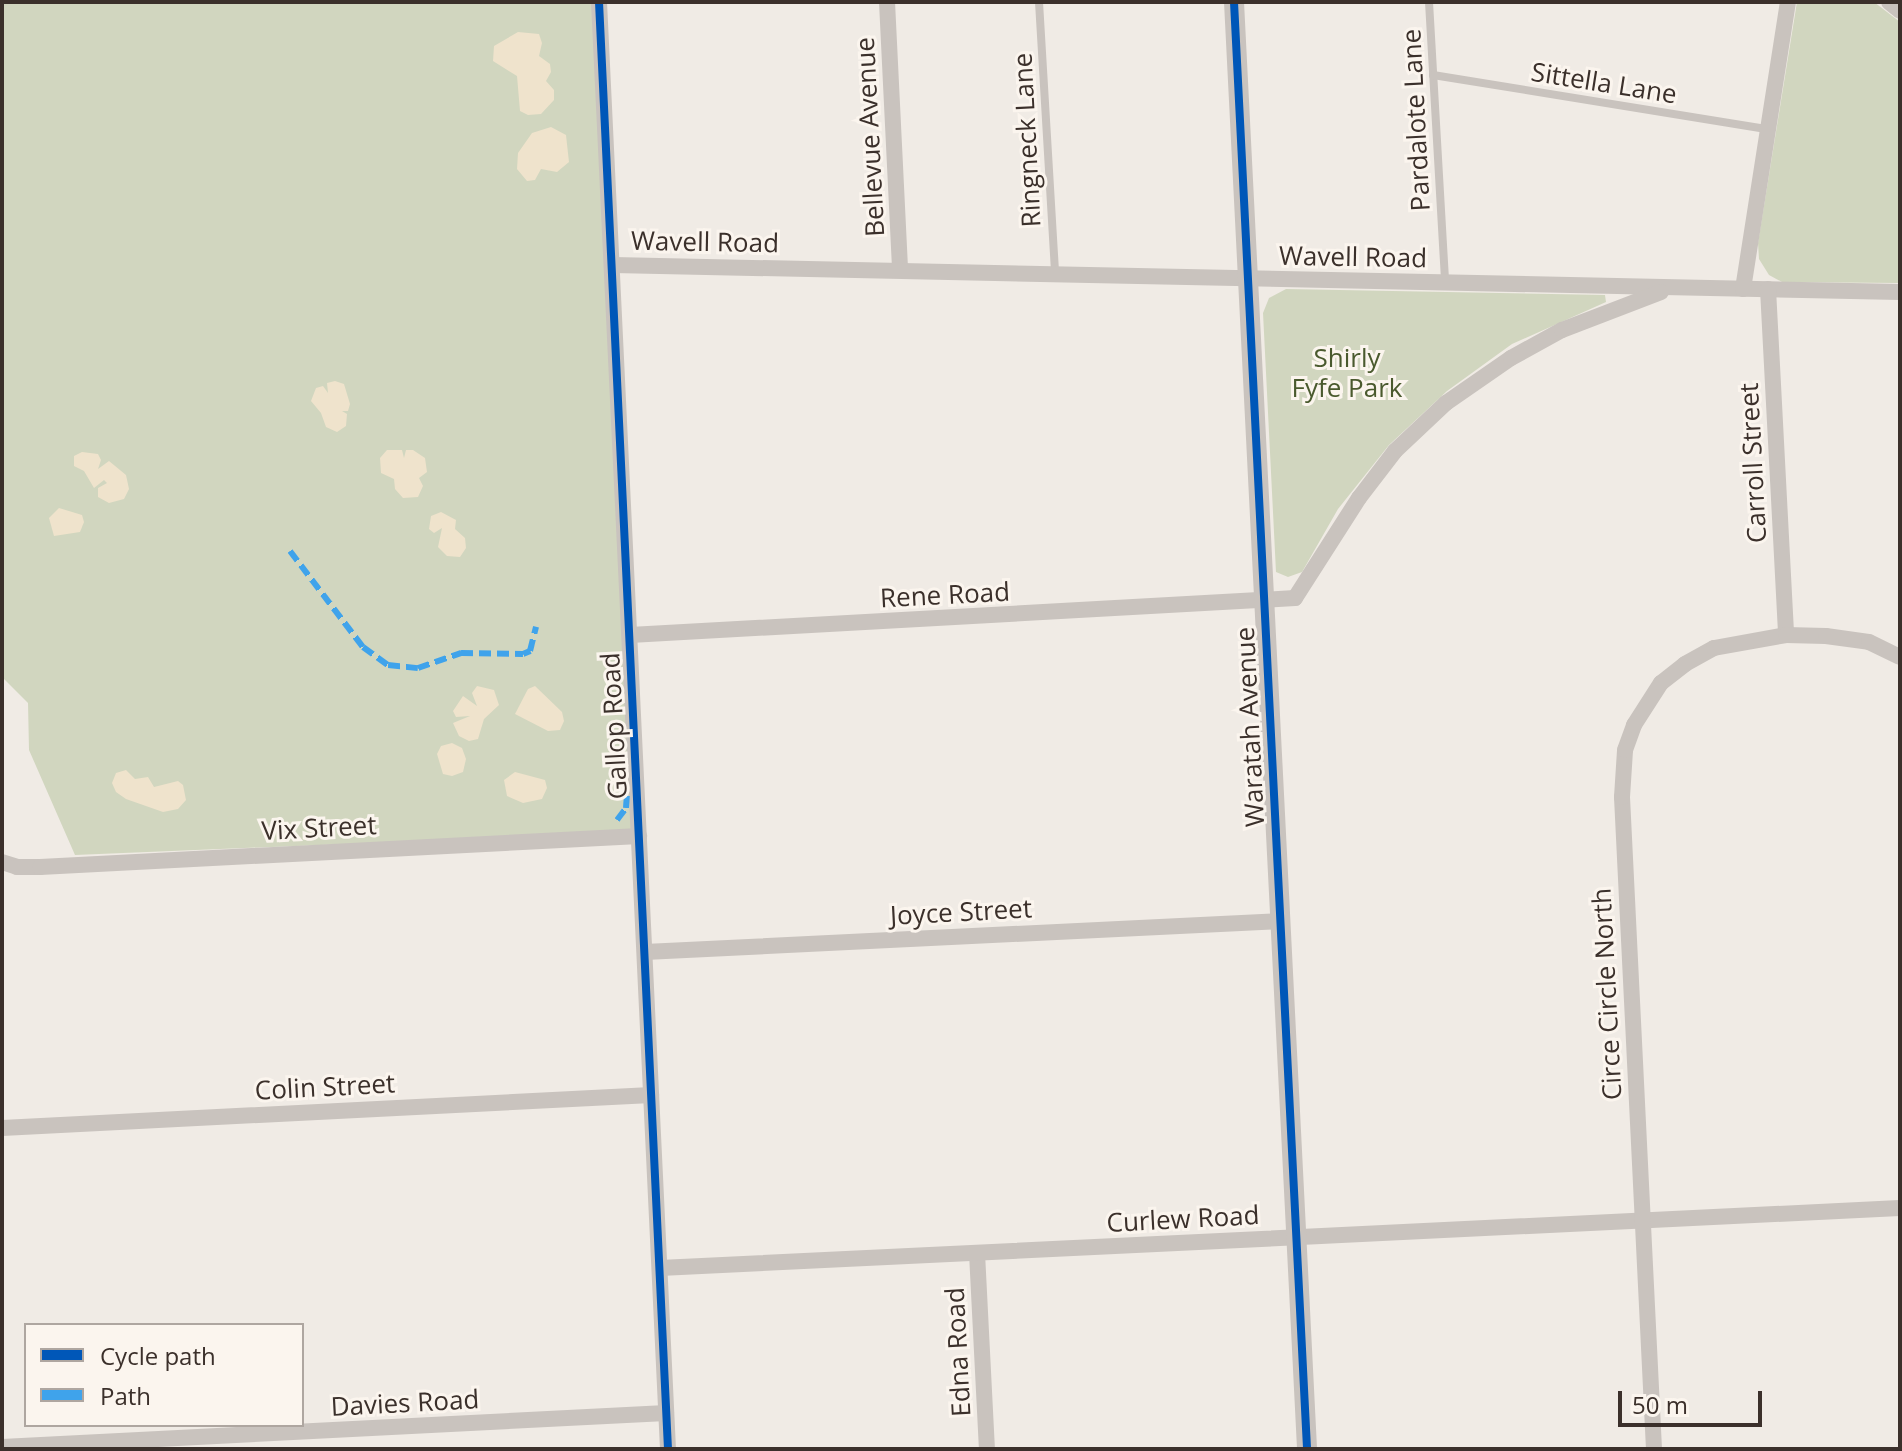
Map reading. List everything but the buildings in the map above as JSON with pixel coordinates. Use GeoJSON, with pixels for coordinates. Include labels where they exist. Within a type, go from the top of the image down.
{"type":"FeatureCollection","features":[{"type":"Feature","properties":{"kind":"street","name":"Gallop Road"},"geometry":{"type":"LineString","coordinates":[[599,2],[668,1449]]}},
{"type":"Feature","properties":{"kind":"street","name":"Bellevue Avenue"},"geometry":{"type":"LineString","coordinates":[[887,2],[900,269]]}},
{"type":"Feature","properties":{"kind":"street","name":"Waratah Avenue"},"geometry":{"type":"LineString","coordinates":[[1234,2],[1307,1449]]}},
{"type":"Feature","properties":{"kind":"street"},"geometry":{"type":"LineString","coordinates":[[1743,289],[1788,2]]}},
{"type":"Feature","properties":{"kind":"street"},"geometry":{"type":"LineString","coordinates":[[1889,2],[1900,11]]}},
{"type":"Feature","properties":{"kind":"street","name":"Wavell Road"},"geometry":{"type":"LineString","coordinates":[[613,265],[1900,292]]}},
{"type":"Feature","properties":{"kind":"street","name":"Rene Road"},"geometry":{"type":"LineString","coordinates":[[630,635],[1263,603],[1295,598],[1359,498],[1395,451],[1446,403],[1511,358],[1562,330],[1673,288]]}},
{"type":"Feature","properties":{"kind":"street","name":"Carroll Street"},"geometry":{"type":"LineString","coordinates":[[1768,289],[1786,635]]}},
{"type":"Feature","properties":{"kind":"street","name":"Circe Circle North"},"geometry":{"type":"LineString","coordinates":[[1654,1449],[1622,797],[1625,750],[1646,703],[1661,683],[1685,664],[1714,648],[1786,635],[1869,642],[1900,657]]}},
{"type":"Feature","properties":{"kind":"street","name":"Vix Street"},"geometry":{"type":"LineString","coordinates":[[2,862],[17,867],[40,867],[639,836]]}},
{"type":"Feature","properties":{"kind":"street","name":"Joyce Street"},"geometry":{"type":"LineString","coordinates":[[645,952],[1281,921]]}},
{"type":"Feature","properties":{"kind":"street","name":"Colin Street"},"geometry":{"type":"LineString","coordinates":[[2,1128],[651,1095]]}},
{"type":"Feature","properties":{"kind":"street","name":"Curlew Road"},"geometry":{"type":"LineString","coordinates":[[660,1268],[1900,1208]]}},
{"type":"Feature","properties":{"kind":"street","name":"Edna Road"},"geometry":{"type":"LineString","coordinates":[[977,1253],[987,1449]]}},
{"type":"Feature","properties":{"kind":"street","name":"Davies Road"},"geometry":{"type":"LineString","coordinates":[[2,1447],[30,1448],[666,1413]]}},
{"type":"Feature","properties":{"kind":"lane","name":"Ringneck Lane"},"geometry":{"type":"LineString","coordinates":[[1039,2],[1055,276]]}},
{"type":"Feature","properties":{"kind":"lane","name":"Pardalote Lane"},"geometry":{"type":"LineString","coordinates":[[1429,2],[1445,284]]}},
{"type":"Feature","properties":{"kind":"lane","name":"Sittella Lane"},"geometry":{"type":"LineString","coordinates":[[1433,75],[1768,129]]}},
{"type":"Feature","properties":{"kind":"green space"},"geometry":{"type":"Polygon","coordinates":[[[2,2],[594,2],[635,832],[75,855],[29,750],[28,703],[2,677],[2,2]]]}},
{"type":"Feature","properties":{"kind":"green space"},"geometry":{"type":"Polygon","coordinates":[[[1797,2],[1874,2],[1900,22],[1900,283],[1782,282],[1769,275],[1759,259],[1758,243],[1797,2]]]}},
{"type":"Feature","properties":{"kind":"green space","name":"Shirly Fyfe Park"},"geometry":{"type":"Polygon","coordinates":[[[1286,289],[1605,295],[1606,302],[1512,344],[1447,391],[1389,445],[1338,509],[1302,572],[1288,577],[1276,572],[1263,313],[1269,298],[1286,289]]]}},
{"type":"Feature","properties":{"kind":"sand"},"geometry":{"type":"Polygon","coordinates":[[[518,32],[539,34],[542,43],[539,56],[550,64],[551,72],[546,81],[554,90],[554,100],[541,114],[528,115],[520,111],[517,76],[493,61],[494,46],[518,32]]]}},
{"type":"Feature","properties":{"kind":"sand"},"geometry":{"type":"Polygon","coordinates":[[[551,127],[566,135],[569,162],[557,172],[541,169],[535,180],[527,181],[517,169],[518,153],[532,133],[551,127]]]}},
{"type":"Feature","properties":{"kind":"sand"},"geometry":{"type":"Polygon","coordinates":[[[335,381],[344,384],[350,404],[348,411],[342,411],[347,414],[346,426],[337,432],[326,427],[321,413],[311,401],[316,388],[323,386],[328,393],[327,383],[335,381]]]}},
{"type":"Feature","properties":{"kind":"sand"},"geometry":{"type":"Polygon","coordinates":[[[387,450],[402,450],[404,458],[406,450],[413,450],[425,458],[427,472],[419,478],[423,486],[418,497],[403,498],[395,489],[394,479],[381,473],[380,458],[387,450]]]}},
{"type":"Feature","properties":{"kind":"sand"},"geometry":{"type":"Polygon","coordinates":[[[82,452],[98,454],[101,460],[98,469],[109,461],[126,475],[129,489],[124,499],[109,503],[98,497],[98,488],[107,483],[104,480],[94,488],[84,471],[74,466],[74,456],[82,452]]]}},
{"type":"Feature","properties":{"kind":"sand"},"geometry":{"type":"Polygon","coordinates":[[[59,508],[82,515],[84,522],[80,532],[54,536],[49,518],[59,508]]]}},
{"type":"Feature","properties":{"kind":"sand"},"geometry":{"type":"Polygon","coordinates":[[[441,512],[456,520],[455,529],[465,538],[466,548],[460,557],[447,556],[438,547],[442,528],[434,533],[429,529],[431,516],[441,512]]]}},
{"type":"Feature","properties":{"kind":"sand"},"geometry":{"type":"Polygon","coordinates":[[[477,686],[494,690],[499,705],[484,719],[478,739],[469,741],[459,736],[453,723],[470,716],[456,717],[453,711],[463,696],[477,706],[472,693],[477,686]]]}},
{"type":"Feature","properties":{"kind":"sand"},"geometry":{"type":"Polygon","coordinates":[[[535,686],[562,712],[564,721],[560,730],[548,731],[515,714],[528,689],[535,686]]]}},
{"type":"Feature","properties":{"kind":"sand"},"geometry":{"type":"Polygon","coordinates":[[[452,743],[462,748],[466,759],[463,772],[452,776],[443,774],[437,754],[441,746],[452,743]]]}},
{"type":"Feature","properties":{"kind":"sand"},"geometry":{"type":"Polygon","coordinates":[[[126,770],[135,779],[148,777],[154,787],[178,781],[183,785],[186,800],[178,809],[163,812],[126,799],[116,792],[112,783],[116,773],[126,770]]]}},
{"type":"Feature","properties":{"kind":"sand"},"geometry":{"type":"Polygon","coordinates":[[[515,772],[545,780],[547,788],[542,799],[523,803],[507,796],[504,780],[515,772]]]}},
{"type":"Feature","properties":{"kind":"marked path"},"geometry":{"type":"LineString","coordinates":[[290,551],[363,647],[388,665],[418,668],[461,653],[523,654],[530,651],[536,627]]}},
{"type":"Feature","properties":{"kind":"marked path"},"geometry":{"type":"LineString","coordinates":[[617,820],[626,808],[627,792]]}},
{"type":"Feature","properties":{"kind":"cycle path"},"geometry":{"type":"LineString","coordinates":[[599,2],[668,1449]]}},
{"type":"Feature","properties":{"kind":"cycle path"},"geometry":{"type":"LineString","coordinates":[[1234,2],[1307,1449]]}}]}
